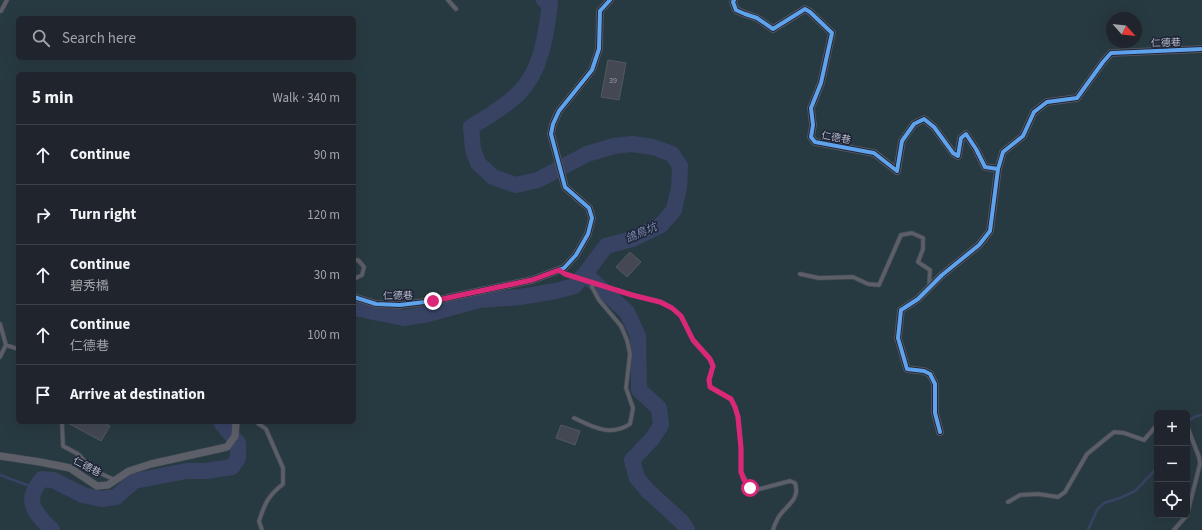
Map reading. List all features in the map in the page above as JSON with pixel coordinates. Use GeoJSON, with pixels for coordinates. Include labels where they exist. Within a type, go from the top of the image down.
{"type":"FeatureCollection","features":[{"type":"Feature","properties":{"kind":"street","name":"仁德巷"},"geometry":{"type":"LineString","coordinates":[[356,297],[376,304],[400,305],[433,301],[532,280],[562,272],[576,256],[588,234],[592,218],[589,208],[565,187],[551,134],[553,124],[559,111],[592,70],[599,49],[600,11],[610,0]]}},
{"type":"Feature","properties":{"kind":"street","name":"仁德巷"},"geometry":{"type":"LineString","coordinates":[[734,0],[733,2],[736,10],[757,18],[773,29],[805,9],[832,33],[821,83],[811,108],[813,125],[811,137],[815,142],[874,153],[897,171],[902,140],[914,124],[924,119],[934,127],[953,153],[958,156],[961,138],[966,134],[985,167],[998,170]]}},
{"type":"Feature","properties":{"kind":"street","name":"仁德巷"},"geometry":{"type":"LineString","coordinates":[[940,432],[935,413],[936,384],[930,374],[924,371],[907,369],[898,338],[901,310],[918,299],[942,275],[979,245],[990,231],[998,170],[1003,152],[1022,136],[1034,112],[1047,102],[1078,98],[1111,53],[1202,49]]}},
{"type":"Feature","properties":{"kind":"street","name":"仁德巷"},"geometry":{"type":"LineString","coordinates":[[0,456],[70,468],[97,486],[108,485],[129,471],[151,464],[227,447],[235,436],[236,424]]}},
{"type":"Feature","properties":{"kind":"lane"},"geometry":{"type":"LineString","coordinates":[[0,11],[6,0]]}},
{"type":"Feature","properties":{"kind":"lane"},"geometry":{"type":"LineString","coordinates":[[448,0],[456,9]]}},
{"type":"Feature","properties":{"kind":"lane"},"geometry":{"type":"LineString","coordinates":[[800,274],[819,278],[853,277],[868,284],[879,285],[901,235],[912,233],[923,238],[923,249],[918,262],[930,270],[929,288]]}},
{"type":"Feature","properties":{"kind":"lane"},"geometry":{"type":"LineString","coordinates":[[356,260],[358,260],[364,267],[362,275],[356,278]]}},
{"type":"Feature","properties":{"kind":"lane"},"geometry":{"type":"LineString","coordinates":[[562,272],[632,295],[660,302],[672,308],[681,316],[693,340],[710,359],[713,366],[709,380],[710,387],[731,399],[735,407],[738,417],[741,448],[741,472],[744,480],[750,488],[756,490],[790,480],[795,483],[797,488],[794,500],[778,517],[773,530]]}},
{"type":"Feature","properties":{"kind":"lane"},"geometry":{"type":"LineString","coordinates":[[574,418],[597,429],[621,430],[630,424],[633,408],[626,388],[630,354],[627,340],[621,326],[599,300],[592,287],[593,282]]}},
{"type":"Feature","properties":{"kind":"lane"},"geometry":{"type":"LineString","coordinates":[[0,324],[6,345],[0,357]]}},
{"type":"Feature","properties":{"kind":"lane"},"geometry":{"type":"LineString","coordinates":[[6,345],[16,348]]}},
{"type":"Feature","properties":{"kind":"lane"},"geometry":{"type":"LineString","coordinates":[[62,424],[63,446],[78,454],[93,470],[115,480]]}},
{"type":"Feature","properties":{"kind":"lane"},"geometry":{"type":"LineString","coordinates":[[259,424],[266,429],[283,468],[283,484],[272,493],[265,503],[259,521],[262,530]]}},
{"type":"Feature","properties":{"kind":"lane"},"geometry":{"type":"LineString","coordinates":[[1008,502],[1020,495],[1038,494],[1058,497],[1065,492],[1087,454],[1114,432],[1124,433],[1144,440],[1154,428]]}},
{"type":"Feature","properties":{"kind":"lane"},"geometry":{"type":"LineString","coordinates":[[1190,434],[1199,457],[1200,464],[1190,503]]}},
{"type":"Feature","properties":{"kind":"lane"},"geometry":{"type":"LineString","coordinates":[[1174,530],[1184,518]]}},
{"type":"Feature","properties":{"kind":"shaded area"},"geometry":{"type":"Polygon","coordinates":[[[0,0],[1202,0],[1202,530],[0,530],[0,0]]]}},
{"type":"Feature","properties":{"kind":"building"},"geometry":{"type":"Polygon","coordinates":[[[608,60],[626,63],[619,100],[601,97],[608,60]]]}},
{"type":"Feature","properties":{"kind":"building"},"geometry":{"type":"Polygon","coordinates":[[[630,252],[641,262],[627,277],[616,267],[630,252]]]}},
{"type":"Feature","properties":{"kind":"building"},"geometry":{"type":"Polygon","coordinates":[[[70,424],[106,424],[110,426],[101,441],[70,424]]]}},
{"type":"Feature","properties":{"kind":"building"},"geometry":{"type":"Polygon","coordinates":[[[561,425],[580,431],[575,445],[556,438],[561,425]]]}},
{"type":"Feature","properties":{"kind":"waterway","name":"鴿鳥坑"},"geometry":{"type":"LineString","coordinates":[[356,308],[404,318],[428,314],[479,300],[520,297],[556,291],[574,286],[606,246],[632,239],[661,225],[674,210],[679,187],[680,166],[672,154],[653,147],[632,144],[614,146],[587,154],[538,180],[516,185],[493,177],[478,163],[473,149],[471,127],[496,112],[514,98],[527,84],[533,74],[542,51],[547,27],[550,4],[544,0]]}},
{"type":"Feature","properties":{"kind":"waterway","name":"鴿鳥坑"},"geometry":{"type":"LineString","coordinates":[[585,274],[627,312],[638,336],[639,390],[659,408],[661,425],[652,439],[632,460],[637,478],[648,491],[682,522],[687,530]]}},
{"type":"Feature","properties":{"kind":"waterway"},"geometry":{"type":"LineString","coordinates":[[1190,420],[1196,416],[1202,415]]}},
{"type":"Feature","properties":{"kind":"waterway"},"geometry":{"type":"LineString","coordinates":[[52,530],[40,518],[33,506],[33,494],[42,479],[53,480],[83,495],[101,499],[116,497],[134,481],[187,471],[206,471],[232,467],[238,458],[238,443],[222,424]]}},
{"type":"Feature","properties":{"kind":"waterway"},"geometry":{"type":"LineString","coordinates":[[1088,530],[1097,510],[1104,503],[1135,491],[1154,471]]}},
{"type":"Feature","properties":{"kind":"waterway"},"geometry":{"type":"LineString","coordinates":[[0,475],[35,488]]}},
{"type":"Feature","properties":{"kind":"cycle path"},"geometry":{"type":"LineString","coordinates":[[356,298],[376,304],[400,305],[433,301],[532,280],[564,268],[576,255],[588,234],[592,218],[589,208],[565,187],[551,134],[553,124],[559,111],[592,70],[599,49],[600,11],[610,0]]}},
{"type":"Feature","properties":{"kind":"cycle path"},"geometry":{"type":"LineString","coordinates":[[734,0],[733,2],[736,10],[757,18],[773,29],[805,9],[832,33],[821,83],[811,108],[813,125],[811,137],[815,142],[874,153],[897,171],[902,141],[914,124],[924,119],[934,127],[953,153],[958,156],[961,138],[966,134],[985,167],[998,169]]}},
{"type":"Feature","properties":{"kind":"cycle path"},"geometry":{"type":"LineString","coordinates":[[940,432],[935,413],[935,384],[930,374],[924,371],[907,369],[898,338],[901,310],[918,299],[942,275],[979,245],[990,231],[998,169],[1003,152],[1023,136],[1034,112],[1047,102],[1077,98],[1111,53],[1202,49]]}},
{"type":"Feature","properties":{"kind":"route"},"geometry":{"type":"LineString","coordinates":[[433,301],[532,280],[559,270],[565,274],[632,295],[660,302],[672,308],[681,316],[693,340],[710,359],[713,366],[709,380],[710,387],[731,399],[735,407],[738,417],[741,448],[741,472],[744,480],[750,488]]}}]}
